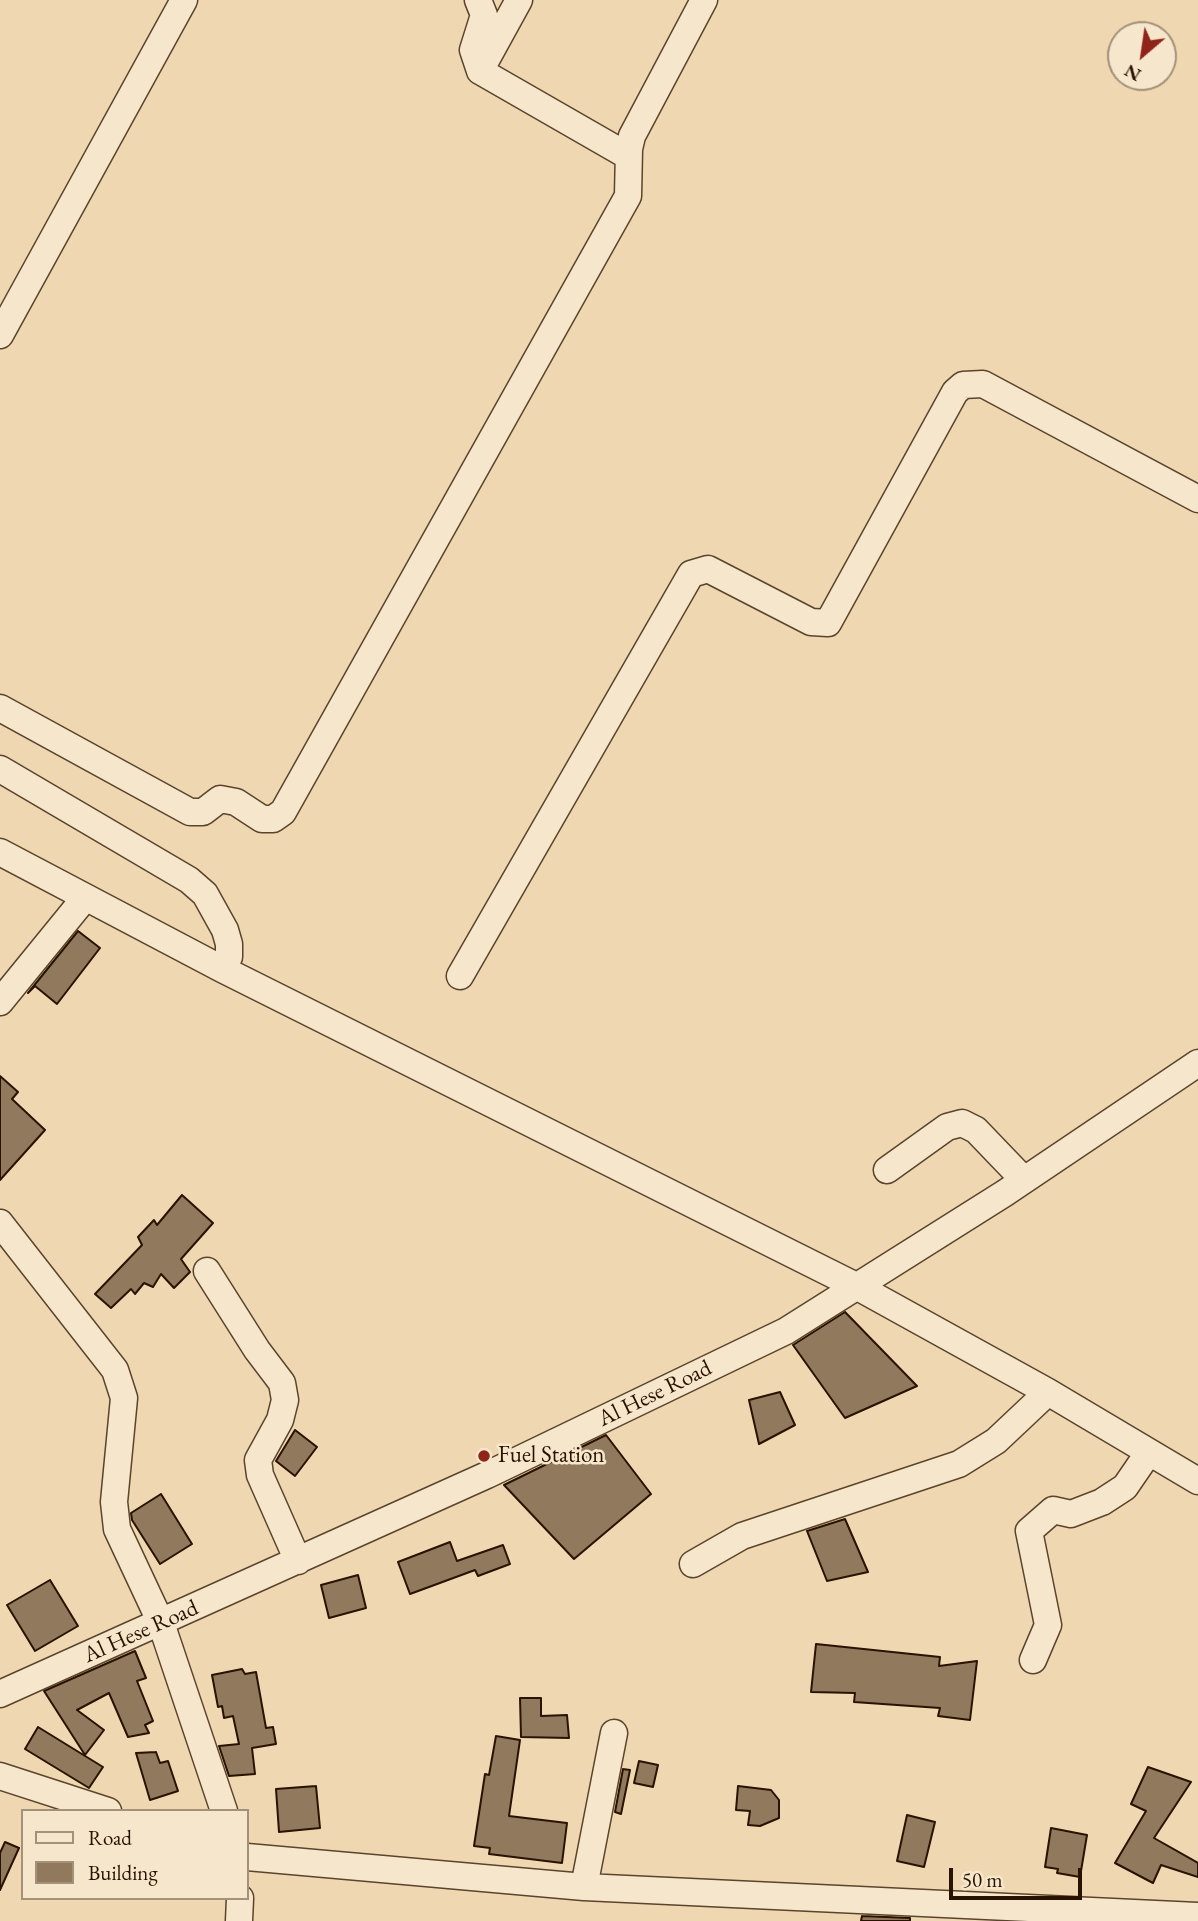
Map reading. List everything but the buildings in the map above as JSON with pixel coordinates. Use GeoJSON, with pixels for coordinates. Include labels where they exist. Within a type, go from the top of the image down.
{"type":"FeatureCollection","features":[{"type":"Feature","properties":{"kind":"street"},"geometry":{"type":"LineString","coordinates":[[0,335],[184,0]]}},
{"type":"Feature","properties":{"kind":"street"},"geometry":{"type":"LineString","coordinates":[[478,0],[484,15],[473,50],[480,71],[628,156]]}},
{"type":"Feature","properties":{"kind":"street"},"geometry":{"type":"LineString","coordinates":[[480,71],[519,0]]}},
{"type":"Feature","properties":{"kind":"street"},"geometry":{"type":"LineString","coordinates":[[0,708],[190,811],[202,812],[214,802],[227,799],[261,819],[279,816],[628,196],[628,156],[632,136],[704,0]]}},
{"type":"Feature","properties":{"kind":"street"},"geometry":{"type":"LineString","coordinates":[[460,976],[691,574],[708,569],[811,622],[828,623],[955,392],[963,385],[983,384],[1198,499]]}},
{"type":"Feature","properties":{"kind":"street"},"geometry":{"type":"LineString","coordinates":[[0,769],[189,880],[205,894],[225,929],[229,957],[222,970]]}},
{"type":"Feature","properties":{"kind":"street"},"geometry":{"type":"LineString","coordinates":[[0,852],[222,970],[858,1287],[1048,1392],[1198,1481]]}},
{"type":"Feature","properties":{"kind":"street"},"geometry":{"type":"LineString","coordinates":[[0,1002],[84,899]]}},
{"type":"Feature","properties":{"kind":"street","name":"Al Hese Road"},"geometry":{"type":"LineString","coordinates":[[0,1694],[487,1475],[786,1331],[1024,1180],[1198,1063]]}},
{"type":"Feature","properties":{"kind":"street"},"geometry":{"type":"LineString","coordinates":[[887,1170],[947,1127],[962,1123],[976,1130],[1024,1180]]}},
{"type":"Feature","properties":{"kind":"street"},"geometry":{"type":"LineString","coordinates":[[0,1223],[115,1370],[124,1398],[114,1502],[117,1529],[161,1623],[223,1809]]}},
{"type":"Feature","properties":{"kind":"street"},"geometry":{"type":"LineString","coordinates":[[207,1271],[257,1350],[282,1383],[285,1399],[280,1420],[258,1460],[260,1475],[298,1561]]}},
{"type":"Feature","properties":{"kind":"street"},"geometry":{"type":"LineString","coordinates":[[693,1564],[742,1536],[959,1464],[996,1441],[1048,1392]]}},
{"type":"Feature","properties":{"kind":"street"},"geometry":{"type":"LineString","coordinates":[[1033,1661],[1048,1625],[1030,1531],[1053,1510],[1071,1514],[1102,1502],[1125,1488],[1149,1452]]}},
{"type":"Feature","properties":{"kind":"street"},"geometry":{"type":"LineString","coordinates":[[584,1887],[614,1733]]}},
{"type":"Feature","properties":{"kind":"street"},"geometry":{"type":"LineString","coordinates":[[0,1776],[102,1809]]}},
{"type":"Feature","properties":{"kind":"street"},"geometry":{"type":"LineString","coordinates":[[248,1857],[584,1887],[1198,1916]]}},
{"type":"Feature","properties":{"kind":"street"},"geometry":{"type":"LineString","coordinates":[[239,1921],[240,1900]]}},
{"type":"Feature","properties":{"kind":"place","name":"Fuel Station"},"geometry":{"type":"Point","coordinates":[484,1456]}}]}
